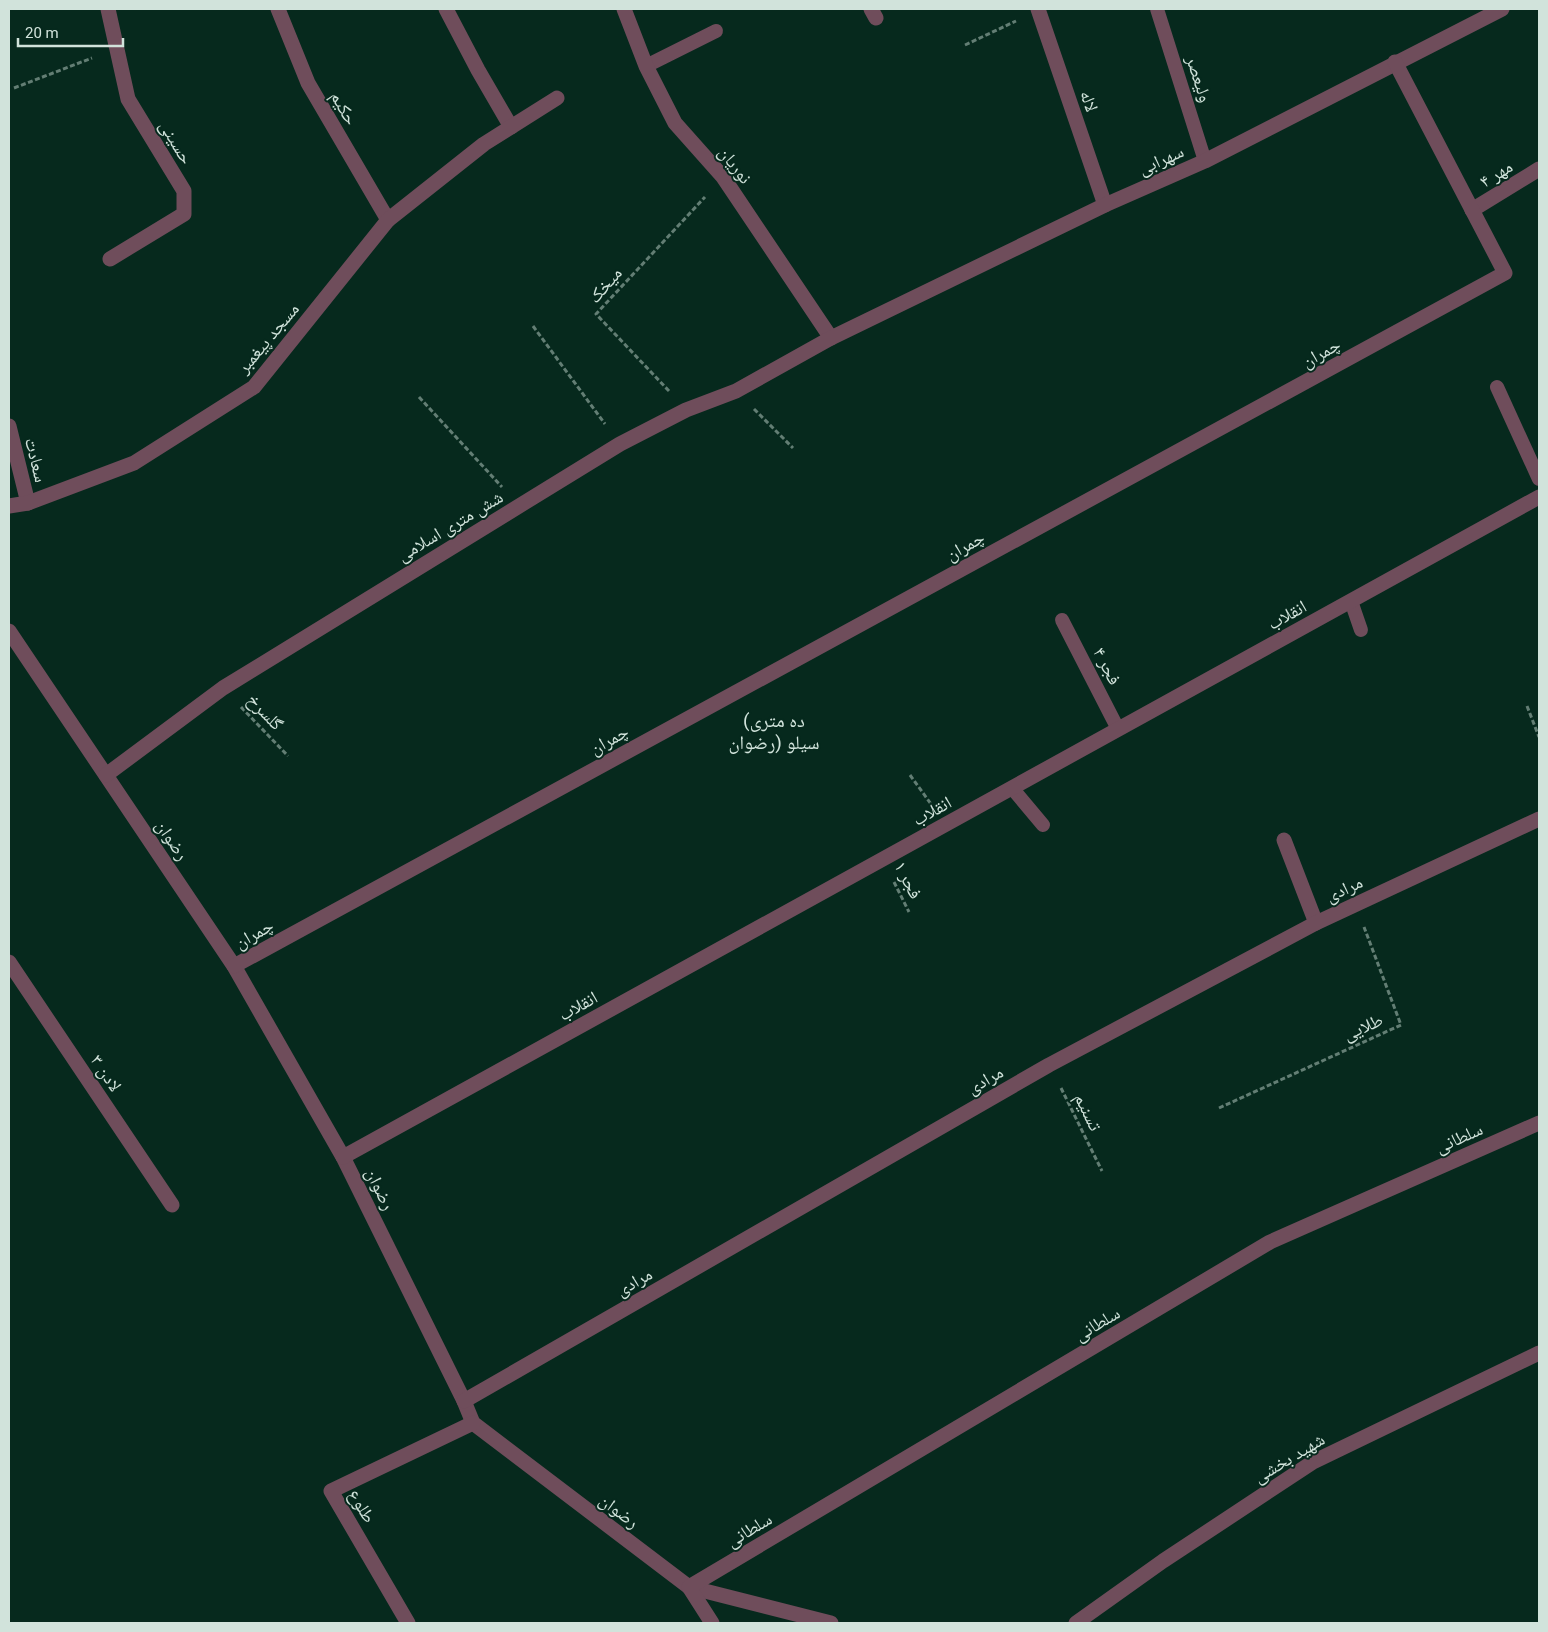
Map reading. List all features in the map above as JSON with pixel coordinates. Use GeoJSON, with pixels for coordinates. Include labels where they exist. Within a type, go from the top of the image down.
{"type":"FeatureCollection","features":[{"type":"Feature","properties":{"kind":"street","name":"حسینی"},"geometry":{"type":"LineString","coordinates":[[108,9],[128,99],[184,190],[184,214],[110,259]]}},
{"type":"Feature","properties":{"kind":"street","name":"حکیم"},"geometry":{"type":"LineString","coordinates":[[278,9],[308,83],[388,220]]}},
{"type":"Feature","properties":{"kind":"street"},"geometry":{"type":"LineString","coordinates":[[446,9],[511,127]]}},
{"type":"Feature","properties":{"kind":"street","name":"نوریان"},"geometry":{"type":"LineString","coordinates":[[624,9],[646,66],[675,123],[724,177],[831,338]]}},
{"type":"Feature","properties":{"kind":"street","name":"سهرابی"},"geometry":{"type":"LineString","coordinates":[[831,338],[1105,205],[1205,161],[1395,62],[1502,9]]}},
{"type":"Feature","properties":{"kind":"street","name":"لاله"},"geometry":{"type":"LineString","coordinates":[[1038,10],[1105,205]]}},
{"type":"Feature","properties":{"kind":"street","name":"چمران"},"geometry":{"type":"LineString","coordinates":[[234,966],[1505,273],[1395,62]]}},
{"type":"Feature","properties":{"kind":"street","name":"مسجد پیغمبر"},"geometry":{"type":"LineString","coordinates":[[9,506],[28,503],[134,463],[254,387],[388,220],[484,144],[557,98]]}},
{"type":"Feature","properties":{"kind":"street","name":"مهر ۴"},"geometry":{"type":"LineString","coordinates":[[1472,210],[1539,169]]}},
{"type":"Feature","properties":{"kind":"street","name":"شش متری اسلامی"},"geometry":{"type":"LineString","coordinates":[[106,775],[222,688],[620,444],[686,410],[736,391],[831,338]]}},
{"type":"Feature","properties":{"kind":"street","name":"سعادت"},"geometry":{"type":"LineString","coordinates":[[9,426],[28,503]]}},
{"type":"Feature","properties":{"kind":"street","name":"انقلاب"},"geometry":{"type":"LineString","coordinates":[[343,1157],[1539,497]]}},
{"type":"Feature","properties":{"kind":"street","name":"رضوان"},"geometry":{"type":"LineString","coordinates":[[9,631],[234,966],[343,1157],[464,1401],[473,1423],[690,1587],[831,1623]]}},
{"type":"Feature","properties":{"kind":"street","name":"مرادی"},"geometry":{"type":"LineString","coordinates":[[464,1401],[1049,1065],[1316,923],[1539,819]]}},
{"type":"Feature","properties":{"kind":"street"},"geometry":{"type":"LineString","coordinates":[[1284,840],[1316,923]]}},
{"type":"Feature","properties":{"kind":"street","name":"لادن ۳"},"geometry":{"type":"LineString","coordinates":[[9,962],[172,1205]]}},
{"type":"Feature","properties":{"kind":"street","name":"سلطانی"},"geometry":{"type":"LineString","coordinates":[[690,1587],[1270,1242],[1539,1123]]}},
{"type":"Feature","properties":{"kind":"street","name":"شهید بخشی"},"geometry":{"type":"LineString","coordinates":[[1076,1623],[1163,1561],[1312,1462],[1539,1353]]}},
{"type":"Feature","properties":{"kind":"street","name":"طلوع"},"geometry":{"type":"LineString","coordinates":[[408,1623],[331,1491],[473,1423]]}},
{"type":"Feature","properties":{"kind":"street"},"geometry":{"type":"LineString","coordinates":[[690,1587],[712,1623]]}},
{"type":"Feature","properties":{"kind":"lane","name":"ولیعصر"},"geometry":{"type":"LineString","coordinates":[[1157,9],[1205,161]]}},
{"type":"Feature","properties":{"kind":"lane"},"geometry":{"type":"LineString","coordinates":[[646,66],[716,31]]}},
{"type":"Feature","properties":{"kind":"lane"},"geometry":{"type":"LineString","coordinates":[[1497,387],[1539,479]]}},
{"type":"Feature","properties":{"kind":"lane"},"geometry":{"type":"LineString","coordinates":[[1351,601],[1361,630]]}},
{"type":"Feature","properties":{"kind":"lane","name":"فجر ۴"},"geometry":{"type":"LineString","coordinates":[[1062,620],[1118,729]]}},
{"type":"Feature","properties":{"kind":"lane"},"geometry":{"type":"LineString","coordinates":[[1012,788],[1043,825]]}},
{"type":"Feature","properties":{"kind":"path"},"geometry":{"type":"LineString","coordinates":[[964,45],[1038,10]]}},
{"type":"Feature","properties":{"kind":"path"},"geometry":{"type":"LineString","coordinates":[[14,88],[117,49]]}},
{"type":"Feature","properties":{"kind":"path","name":"میخک"},"geometry":{"type":"LineString","coordinates":[[686,410],[596,314],[724,177]]}},
{"type":"Feature","properties":{"kind":"path"},"geometry":{"type":"LineString","coordinates":[[533,326],[620,444]]}},
{"type":"Feature","properties":{"kind":"path"},"geometry":{"type":"LineString","coordinates":[[736,391],[793,448]]}},
{"type":"Feature","properties":{"kind":"path"},"geometry":{"type":"LineString","coordinates":[[419,397],[519,506]]}},
{"type":"Feature","properties":{"kind":"path","name":"گلسرخ"},"geometry":{"type":"LineString","coordinates":[[222,688],[288,756]]}},
{"type":"Feature","properties":{"kind":"path"},"geometry":{"type":"LineString","coordinates":[[1527,706],[1539,737]]}},
{"type":"Feature","properties":{"kind":"path"},"geometry":{"type":"LineString","coordinates":[[910,774],[946,824]]}},
{"type":"Feature","properties":{"kind":"path","name":"فجر ۱"},"geometry":{"type":"LineString","coordinates":[[882,859],[909,912]]}},
{"type":"Feature","properties":{"kind":"path","name":"طلایی"},"geometry":{"type":"LineString","coordinates":[[1219,1108],[1401,1025],[1356,904]]}},
{"type":"Feature","properties":{"kind":"path","name":"تسنیم"},"geometry":{"type":"LineString","coordinates":[[1049,1065],[1102,1171]]}},
{"type":"Feature","properties":{"kind":"district","name":"(ده متری سیلو (رضوان"},"geometry":{"type":"Point","coordinates":[774,731]}}]}
